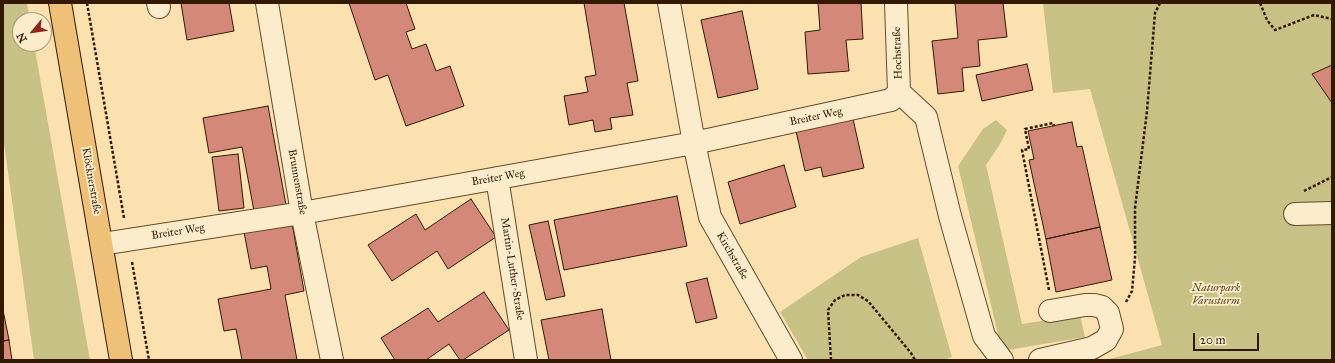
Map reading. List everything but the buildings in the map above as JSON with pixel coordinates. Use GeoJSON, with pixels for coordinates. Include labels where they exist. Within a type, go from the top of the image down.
{"type":"FeatureCollection","features":[{"type":"Feature","properties":{"kind":"main road","name":"Klöcknerstraße"},"geometry":{"type":"LineString","coordinates":[[60,3],[121,360]]}},
{"type":"Feature","properties":{"kind":"street","name":"Brunnenstraße"},"geometry":{"type":"LineString","coordinates":[[267,3],[302,213],[332,360]]}},
{"type":"Feature","properties":{"kind":"street","name":"Kirchstraße"},"geometry":{"type":"LineString","coordinates":[[669,3],[694,143],[710,217],[791,360]]}},
{"type":"Feature","properties":{"kind":"street","name":"Hochstraße"},"geometry":{"type":"LineString","coordinates":[[895,96],[896,3]]}},
{"type":"Feature","properties":{"kind":"street","name":"Breiter Weg"},"geometry":{"type":"LineString","coordinates":[[102,244],[302,213],[694,143],[895,96]]}},
{"type":"Feature","properties":{"kind":"street"},"geometry":{"type":"LineString","coordinates":[[895,96],[926,117],[950,216],[984,336],[1002,360]]}},
{"type":"Feature","properties":{"kind":"street","name":"Martin-Luther-Straße"},"geometry":{"type":"LineString","coordinates":[[497,178],[526,360]]}},
{"type":"Feature","properties":{"kind":"street"},"geometry":{"type":"LineString","coordinates":[[1295,214],[1332,213]]}},
{"type":"Feature","properties":{"kind":"street"},"geometry":{"type":"LineString","coordinates":[[1040,360],[1092,348],[1106,340],[1112,329],[1108,313],[1102,307],[1085,305],[1052,310]]}},
{"type":"Feature","properties":{"kind":"path"},"geometry":{"type":"LineString","coordinates":[[86,3],[148,360]]}},
{"type":"Feature","properties":{"kind":"path"},"geometry":{"type":"LineString","coordinates":[[1132,291],[1135,258],[1135,208],[1147,111],[1155,13],[1160,3]]}},
{"type":"Feature","properties":{"kind":"path"},"geometry":{"type":"LineString","coordinates":[[1260,3],[1267,20],[1275,30],[1314,15],[1332,19]]}},
{"type":"Feature","properties":{"kind":"path"},"geometry":{"type":"LineString","coordinates":[[1052,310],[1022,150],[1029,149],[1025,129],[1053,123],[1054,126]]}},
{"type":"Feature","properties":{"kind":"path"},"geometry":{"type":"LineString","coordinates":[[831,360],[828,310],[835,300],[845,295],[858,295],[868,301],[911,353],[915,360]]}},
{"type":"Feature","properties":{"kind":"green space"},"geometry":{"type":"Polygon","coordinates":[[[3,3],[27,3],[29,12],[12,12],[12,52],[35,52],[90,360],[34,360],[3,136],[3,3]]]}},
{"type":"Feature","properties":{"kind":"green space","name":"Naturpark Varusturm"},"geometry":{"type":"Polygon","coordinates":[[[1043,3],[1332,3],[1332,360],[1106,360],[1162,345],[1090,89],[1053,93],[1043,3]]]}},
{"type":"Feature","properties":{"kind":"green space"},"geometry":{"type":"Polygon","coordinates":[[[996,120],[1007,130],[1000,144],[986,165],[1022,324],[1080,315],[1085,337],[1002,351],[958,166],[983,129],[996,120]]]}},
{"type":"Feature","properties":{"kind":"green space"},"geometry":{"type":"Polygon","coordinates":[[[918,238],[952,357],[943,360],[808,360],[780,312],[861,257],[918,238]]]}}]}
